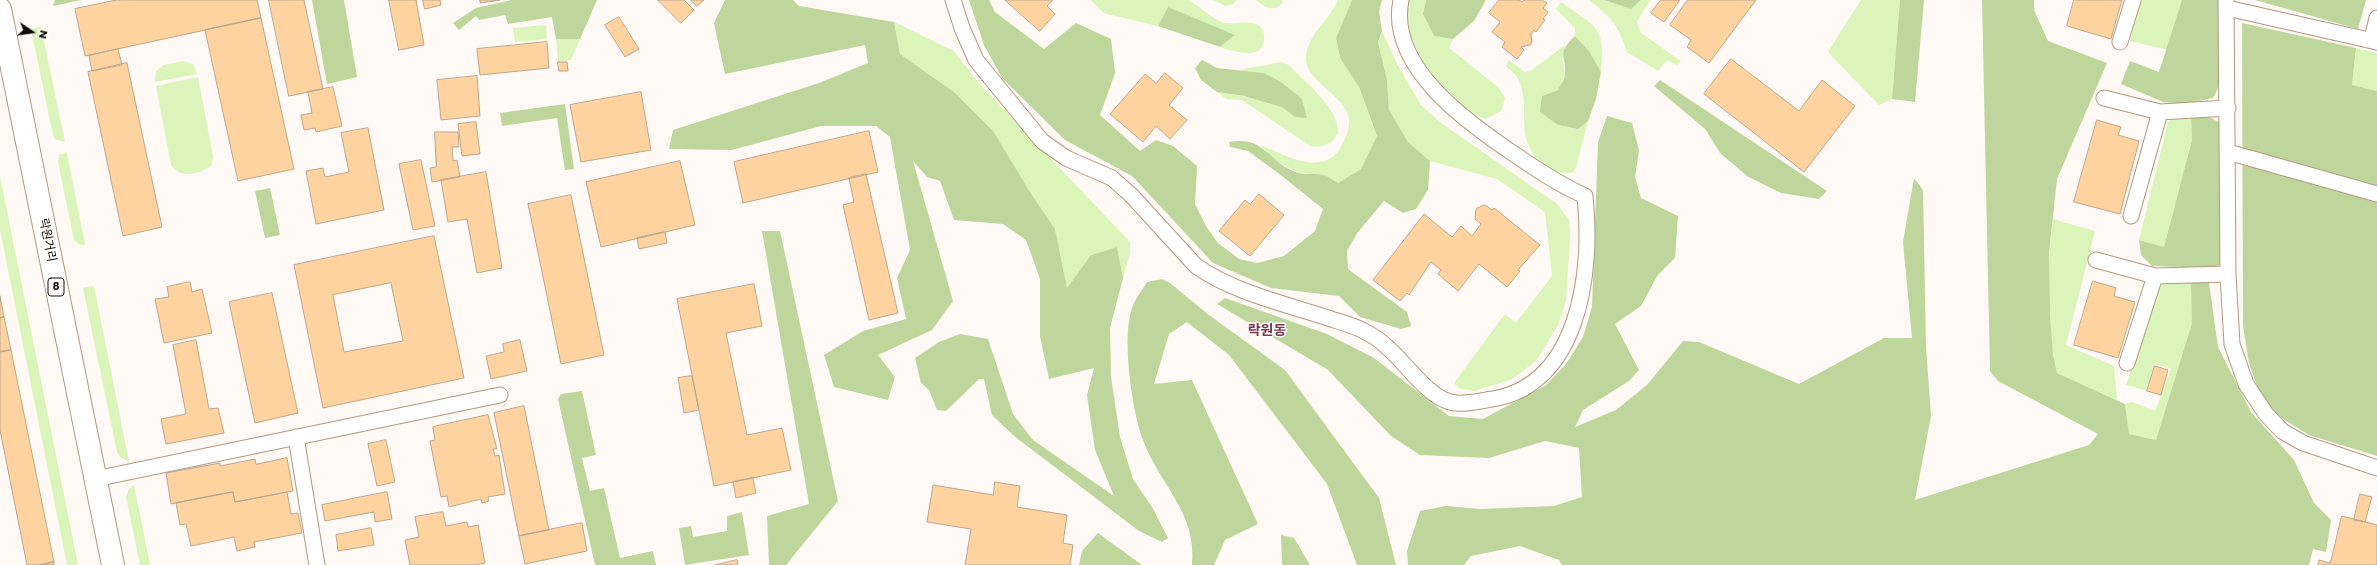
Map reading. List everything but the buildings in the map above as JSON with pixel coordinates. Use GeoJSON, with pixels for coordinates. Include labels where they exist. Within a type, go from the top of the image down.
{"type":"FeatureCollection","features":[{"type":"Feature","properties":{"kind":"main road","name":"락원거리"},"geometry":{"type":"LineString","coordinates":[[0,9],[112,565]]}},
{"type":"Feature","properties":{"kind":"street"},"geometry":{"type":"LineString","coordinates":[[953,0],[962,28],[976,60],[1042,141],[1066,158],[1112,178],[1132,196],[1196,266],[1208,274],[1258,296],[1361,330],[1386,346],[1433,393],[1450,402],[1504,398],[1539,378],[1561,354],[1576,318],[1585,273],[1588,221],[1585,196],[1562,186],[1480,131],[1440,97],[1423,76],[1404,40],[1399,8],[1401,0]]}},
{"type":"Feature","properties":{"kind":"street"},"geometry":{"type":"LineString","coordinates":[[2120,42],[2132,0]]}},
{"type":"Feature","properties":{"kind":"street"},"geometry":{"type":"LineString","coordinates":[[2377,18],[2374,41],[2226,4],[2228,108],[2228,274],[2232,344],[2246,384],[2266,414],[2282,431],[2303,443],[2377,468]]}},
{"type":"Feature","properties":{"kind":"street"},"geometry":{"type":"LineString","coordinates":[[2104,98],[2160,112],[2228,108]]}},
{"type":"Feature","properties":{"kind":"street"},"geometry":{"type":"LineString","coordinates":[[2131,216],[2160,112]]}},
{"type":"Feature","properties":{"kind":"street"},"geometry":{"type":"LineString","coordinates":[[2228,152],[2377,194]]}},
{"type":"Feature","properties":{"kind":"street"},"geometry":{"type":"LineString","coordinates":[[2096,260],[2155,276],[2228,274]]}},
{"type":"Feature","properties":{"kind":"street"},"geometry":{"type":"LineString","coordinates":[[2127,363],[2155,276]]}},
{"type":"Feature","properties":{"kind":"street"},"geometry":{"type":"LineString","coordinates":[[95,479],[500,395]]}},
{"type":"Feature","properties":{"kind":"street"},"geometry":{"type":"LineString","coordinates":[[296,437],[317,565]]}},
{"type":"Feature","properties":{"kind":"green space"},"geometry":{"type":"Polygon","coordinates":[[[55,0],[81,0],[53,6],[55,0]]]}},
{"type":"Feature","properties":{"kind":"green space"},"geometry":{"type":"Polygon","coordinates":[[[312,0],[344,0],[357,77],[327,84],[312,0]]]}},
{"type":"Feature","properties":{"kind":"green space"},"geometry":{"type":"Polygon","coordinates":[[[512,0],[597,0],[580,39],[556,39],[552,17],[508,24],[505,15],[479,20],[476,16],[459,30],[453,23],[476,8],[512,0]]]}},
{"type":"Feature","properties":{"kind":"green space"},"geometry":{"type":"Polygon","coordinates":[[[725,0],[793,0],[799,6],[894,22],[900,54],[954,92],[993,131],[1028,189],[1055,229],[1067,288],[1091,255],[1117,247],[1123,278],[1110,328],[1111,377],[1120,437],[1133,479],[1152,507],[1168,538],[1162,542],[1139,531],[1014,436],[992,415],[984,379],[979,379],[946,411],[937,410],[929,390],[921,383],[915,358],[939,342],[960,334],[988,339],[1013,414],[1033,440],[1114,496],[1095,450],[1087,395],[1094,368],[1049,379],[1040,336],[1040,279],[1026,240],[1003,224],[954,220],[940,181],[927,177],[913,161],[953,301],[932,330],[878,355],[895,377],[888,400],[834,387],[824,355],[863,331],[906,319],[897,278],[910,250],[890,137],[876,126],[821,126],[732,150],[669,149],[673,130],[819,83],[868,63],[865,45],[725,74],[714,23],[725,0]]]}},
{"type":"Feature","properties":{"kind":"green space"},"geometry":{"type":"Polygon","coordinates":[[[969,0],[989,0],[995,12],[1044,49],[1076,23],[1111,39],[1115,73],[1100,115],[1140,151],[1156,140],[1173,146],[1197,166],[1195,204],[1206,226],[1218,243],[1239,259],[1257,263],[1284,256],[1315,231],[1323,209],[1248,151],[1230,147],[1229,142],[1242,141],[1252,143],[1260,147],[1289,169],[1302,174],[1324,175],[1338,183],[1361,169],[1377,136],[1359,87],[1340,58],[1336,38],[1352,0],[1382,0],[1379,12],[1382,31],[1378,42],[1387,80],[1389,110],[1408,142],[1430,161],[1428,190],[1416,209],[1403,213],[1384,201],[1358,232],[1347,251],[1348,269],[1407,312],[1411,326],[1401,329],[1360,317],[1339,296],[1271,288],[1213,263],[1132,176],[1065,140],[1002,78],[984,45],[969,0]]]}},
{"type":"Feature","properties":{"kind":"green space"},"geometry":{"type":"Polygon","coordinates":[[[1091,0],[1188,0],[1224,23],[1253,23],[1258,25],[1262,29],[1264,35],[1264,43],[1260,49],[1255,52],[1241,53],[1220,47],[1235,35],[1168,8],[1158,26],[1103,13],[1091,0]]]}},
{"type":"Feature","properties":{"kind":"green space"},"geometry":{"type":"Polygon","coordinates":[[[1213,0],[1237,0],[1233,4],[1225,6],[1213,0]]]}},
{"type":"Feature","properties":{"kind":"green space"},"geometry":{"type":"Polygon","coordinates":[[[1256,0],[1281,0],[1283,2],[1276,7],[1270,8],[1256,0]]]}},
{"type":"Feature","properties":{"kind":"green space"},"geometry":{"type":"Polygon","coordinates":[[[1338,0],[1352,0],[1336,38],[1340,58],[1359,87],[1377,137],[1361,169],[1338,183],[1324,175],[1299,173],[1278,162],[1260,145],[1304,162],[1315,163],[1326,161],[1335,155],[1342,145],[1349,126],[1349,119],[1346,110],[1311,72],[1307,64],[1306,55],[1315,33],[1330,14],[1338,0]]]}},
{"type":"Feature","properties":{"kind":"green space"},"geometry":{"type":"Polygon","coordinates":[[[1408,0],[1426,0],[1423,14],[1434,36],[1453,39],[1449,48],[1498,87],[1505,98],[1501,111],[1486,119],[1474,115],[1452,97],[1442,86],[1432,74],[1416,48],[1411,36],[1407,19],[1408,0]]]}},
{"type":"Feature","properties":{"kind":"green space"},"geometry":{"type":"Polygon","coordinates":[[[1426,0],[1486,0],[1474,21],[1453,39],[1434,36],[1423,14],[1426,0]]]}},
{"type":"Feature","properties":{"kind":"green space"},"geometry":{"type":"Polygon","coordinates":[[[1589,0],[1604,0],[1631,9],[1641,0],[1650,0],[1637,22],[1641,33],[1681,61],[1677,65],[1667,60],[1658,71],[1627,52],[1621,35],[1613,22],[1603,11],[1589,0]]]}},
{"type":"Feature","properties":{"kind":"green space"},"geometry":{"type":"Polygon","coordinates":[[[1604,0],[1641,0],[1631,9],[1604,0]]]}},
{"type":"Feature","properties":{"kind":"green space"},"geometry":{"type":"Polygon","coordinates":[[[1861,0],[1900,0],[1892,99],[1879,105],[1828,52],[1861,0]]]}},
{"type":"Feature","properties":{"kind":"green space"},"geometry":{"type":"Polygon","coordinates":[[[1900,0],[1924,0],[1915,102],[1892,99],[1900,0]]]}},
{"type":"Feature","properties":{"kind":"green space"},"geometry":{"type":"Polygon","coordinates":[[[1982,0],[2034,0],[2034,10],[2048,41],[2107,63],[2057,179],[2049,253],[2050,316],[2053,355],[2057,373],[2125,404],[2129,434],[2156,440],[2192,323],[2191,283],[2209,283],[2218,347],[2251,412],[2294,460],[2314,503],[2331,520],[2326,552],[2313,549],[2309,565],[1562,565],[1559,560],[1520,546],[1471,556],[1464,565],[1408,565],[1407,551],[1420,511],[1446,506],[1480,509],[1554,506],[1582,497],[1579,448],[1545,441],[1489,458],[1420,455],[1391,436],[1328,370],[1217,304],[1225,298],[1327,334],[1374,358],[1449,416],[1483,419],[1546,385],[1566,364],[1583,337],[1592,307],[1598,142],[1607,116],[1632,123],[1639,150],[1635,177],[1641,198],[1678,216],[1675,258],[1657,276],[1641,306],[1615,324],[1639,370],[1629,381],[1583,410],[1575,427],[1616,410],[1647,385],[1683,341],[1699,342],[1799,384],[1884,338],[1912,338],[1903,242],[1914,178],[1923,190],[1926,347],[1931,416],[1915,500],[2089,445],[2098,434],[1998,381],[1990,371],[1982,0]]]}},
{"type":"Feature","properties":{"kind":"green space"},"geometry":{"type":"Polygon","coordinates":[[[2140,0],[2182,0],[2167,50],[2130,41],[2140,0]]]}},
{"type":"Feature","properties":{"kind":"green space"},"geometry":{"type":"Polygon","coordinates":[[[2182,0],[2219,0],[2222,51],[2222,65],[2218,89],[2213,98],[2186,104],[2163,102],[2121,84],[2130,61],[2159,72],[2182,0]]]}},
{"type":"Feature","properties":{"kind":"green space"},"geometry":{"type":"Polygon","coordinates":[[[2255,0],[2366,0],[2358,29],[2255,0]]]}},
{"type":"Feature","properties":{"kind":"green space"},"geometry":{"type":"Polygon","coordinates":[[[1561,2],[1590,23],[1600,36],[1602,45],[1601,72],[1589,51],[1575,36],[1575,28],[1556,9],[1561,2]]]}},
{"type":"Feature","properties":{"kind":"green space"},"geometry":{"type":"Polygon","coordinates":[[[1168,7],[1235,35],[1220,47],[1158,26],[1168,7]]]}},
{"type":"Feature","properties":{"kind":"green space"},"geometry":{"type":"Polygon","coordinates":[[[894,22],[954,51],[978,82],[1130,242],[1130,253],[1123,278],[1117,247],[1091,255],[1067,288],[1055,229],[1028,189],[954,92],[900,54],[894,22]]]}},
{"type":"Feature","properties":{"kind":"green space"},"geometry":{"type":"Polygon","coordinates":[[[2242,23],[2356,48],[2352,85],[2377,91],[2377,456],[2309,435],[2275,414],[2257,386],[2249,363],[2243,326],[2242,23]]]}},
{"type":"Feature","properties":{"kind":"green space"},"geometry":{"type":"Polygon","coordinates":[[[546,25],[547,39],[515,42],[513,28],[546,25]]]}},
{"type":"Feature","properties":{"kind":"green space"},"geometry":{"type":"Polygon","coordinates":[[[41,27],[65,142],[55,139],[53,135],[31,29],[41,27]]]}},
{"type":"Feature","properties":{"kind":"green space"},"geometry":{"type":"Polygon","coordinates":[[[1382,31],[1398,66],[1421,105],[1441,123],[1557,204],[1569,220],[1570,235],[1566,301],[1558,325],[1536,361],[1512,379],[1475,391],[1459,388],[1454,383],[1505,314],[1516,323],[1552,276],[1545,212],[1497,179],[1430,161],[1408,142],[1389,110],[1387,80],[1378,42],[1382,31]]]}},
{"type":"Feature","properties":{"kind":"green space"},"geometry":{"type":"Polygon","coordinates":[[[1575,36],[1589,51],[1601,72],[1596,99],[1588,121],[1578,129],[1558,125],[1540,112],[1542,96],[1558,90],[1564,78],[1565,68],[1563,55],[1565,47],[1575,36]]]}},
{"type":"Feature","properties":{"kind":"green space"},"geometry":{"type":"Polygon","coordinates":[[[556,39],[580,39],[571,60],[558,61],[556,39]]]}},
{"type":"Feature","properties":{"kind":"green space"},"geometry":{"type":"Polygon","coordinates":[[[1565,45],[1562,59],[1565,75],[1558,90],[1542,96],[1558,125],[1578,129],[1588,121],[1576,168],[1572,173],[1563,173],[1552,169],[1541,162],[1533,153],[1525,133],[1524,100],[1522,90],[1517,77],[1506,66],[1509,60],[1525,72],[1532,70],[1565,45]]]}},
{"type":"Feature","properties":{"kind":"green space"},"geometry":{"type":"Polygon","coordinates":[[[2356,48],[2377,53],[2377,91],[2352,85],[2356,48]]]}},
{"type":"Feature","properties":{"kind":"green space"},"geometry":{"type":"Polygon","coordinates":[[[1202,60],[1217,68],[1264,73],[1281,82],[1302,99],[1307,118],[1295,117],[1282,107],[1244,96],[1217,92],[1201,80],[1195,68],[1202,60]]]}},
{"type":"Feature","properties":{"kind":"green space"},"geometry":{"type":"Polygon","coordinates":[[[182,61],[193,64],[197,74],[155,82],[156,71],[164,65],[182,61]]]}},
{"type":"Feature","properties":{"kind":"green space"},"geometry":{"type":"Polygon","coordinates":[[[1281,62],[1289,65],[1320,96],[1333,114],[1337,123],[1338,133],[1326,145],[1310,146],[1242,100],[1226,99],[1217,92],[1275,104],[1286,109],[1295,116],[1307,118],[1302,99],[1264,73],[1239,70],[1281,62]]]}},
{"type":"Feature","properties":{"kind":"green space"},"geometry":{"type":"Polygon","coordinates":[[[198,77],[213,157],[212,164],[207,168],[197,173],[185,174],[175,169],[171,165],[156,86],[198,77]]]}},
{"type":"Feature","properties":{"kind":"green space"},"geometry":{"type":"Polygon","coordinates":[[[1660,80],[1827,191],[1819,199],[1781,193],[1747,176],[1720,153],[1705,129],[1654,86],[1660,80]]]}},
{"type":"Feature","properties":{"kind":"green space"},"geometry":{"type":"Polygon","coordinates":[[[565,104],[574,169],[565,170],[557,118],[502,126],[500,113],[565,104]]]}},
{"type":"Feature","properties":{"kind":"green space"},"geometry":{"type":"Polygon","coordinates":[[[2191,116],[2192,140],[2164,247],[2139,240],[2168,122],[2172,117],[2191,116]]]}},
{"type":"Feature","properties":{"kind":"green space"},"geometry":{"type":"Polygon","coordinates":[[[2191,116],[2211,118],[2222,124],[2222,257],[2219,265],[2214,268],[2152,266],[2141,255],[2139,240],[2164,247],[2192,140],[2191,116]]]}},
{"type":"Feature","properties":{"kind":"green space"},"geometry":{"type":"Polygon","coordinates":[[[67,153],[85,245],[81,245],[74,240],[58,162],[59,155],[67,153]]]}},
{"type":"Feature","properties":{"kind":"green space"},"geometry":{"type":"Polygon","coordinates":[[[0,176],[78,565],[67,565],[0,230],[0,176]]]}},
{"type":"Feature","properties":{"kind":"green space"},"geometry":{"type":"Polygon","coordinates":[[[270,188],[280,235],[265,238],[255,191],[270,188]]]}},
{"type":"Feature","properties":{"kind":"green space"},"geometry":{"type":"Polygon","coordinates":[[[2053,219],[2095,231],[2066,345],[2114,366],[2117,400],[2057,373],[2050,335],[2048,296],[2049,257],[2053,219]]]}},
{"type":"Feature","properties":{"kind":"green space"},"geometry":{"type":"Polygon","coordinates":[[[762,231],[780,231],[838,501],[786,565],[769,565],[767,516],[809,504],[762,231]]]}},
{"type":"Feature","properties":{"kind":"green space"},"geometry":{"type":"Polygon","coordinates":[[[1162,279],[1170,283],[1209,315],[1285,370],[1379,498],[1396,565],[1357,565],[1327,484],[1229,355],[1187,322],[1169,334],[1154,384],[1192,380],[1258,524],[1225,540],[1214,565],[1192,565],[1192,546],[1189,529],[1183,514],[1158,471],[1143,440],[1135,410],[1129,371],[1128,332],[1130,316],[1134,303],[1147,282],[1162,279]]]}},
{"type":"Feature","properties":{"kind":"green space"},"geometry":{"type":"Polygon","coordinates":[[[2163,283],[2191,283],[2192,323],[2156,440],[2129,434],[2125,404],[2132,402],[2155,411],[2171,369],[2155,364],[2146,390],[2126,385],[2158,288],[2163,283]]]}},
{"type":"Feature","properties":{"kind":"green space"},"geometry":{"type":"Polygon","coordinates":[[[94,286],[129,462],[120,457],[117,452],[83,288],[94,286]]]}},
{"type":"Feature","properties":{"kind":"green space"},"geometry":{"type":"Polygon","coordinates":[[[582,391],[596,455],[582,458],[590,491],[604,488],[620,558],[653,551],[656,565],[595,565],[558,399],[561,394],[582,391]]]}},
{"type":"Feature","properties":{"kind":"green space"},"geometry":{"type":"Polygon","coordinates":[[[134,485],[150,565],[140,565],[126,497],[129,489],[134,485]]]}},
{"type":"Feature","properties":{"kind":"green space"},"geometry":{"type":"Polygon","coordinates":[[[742,512],[749,555],[685,565],[679,528],[691,526],[693,537],[727,531],[727,516],[742,512]]]}},
{"type":"Feature","properties":{"kind":"green space"},"geometry":{"type":"Polygon","coordinates":[[[1098,533],[1142,565],[1079,565],[1082,551],[1098,533]]]}},
{"type":"Feature","properties":{"kind":"green space"},"geometry":{"type":"Polygon","coordinates":[[[1281,535],[1294,538],[1310,565],[1282,565],[1281,535]]]}},
{"type":"Feature","properties":{"kind":"district","name":"락원동"},"geometry":{"type":"Point","coordinates":[1267,331]}}]}
